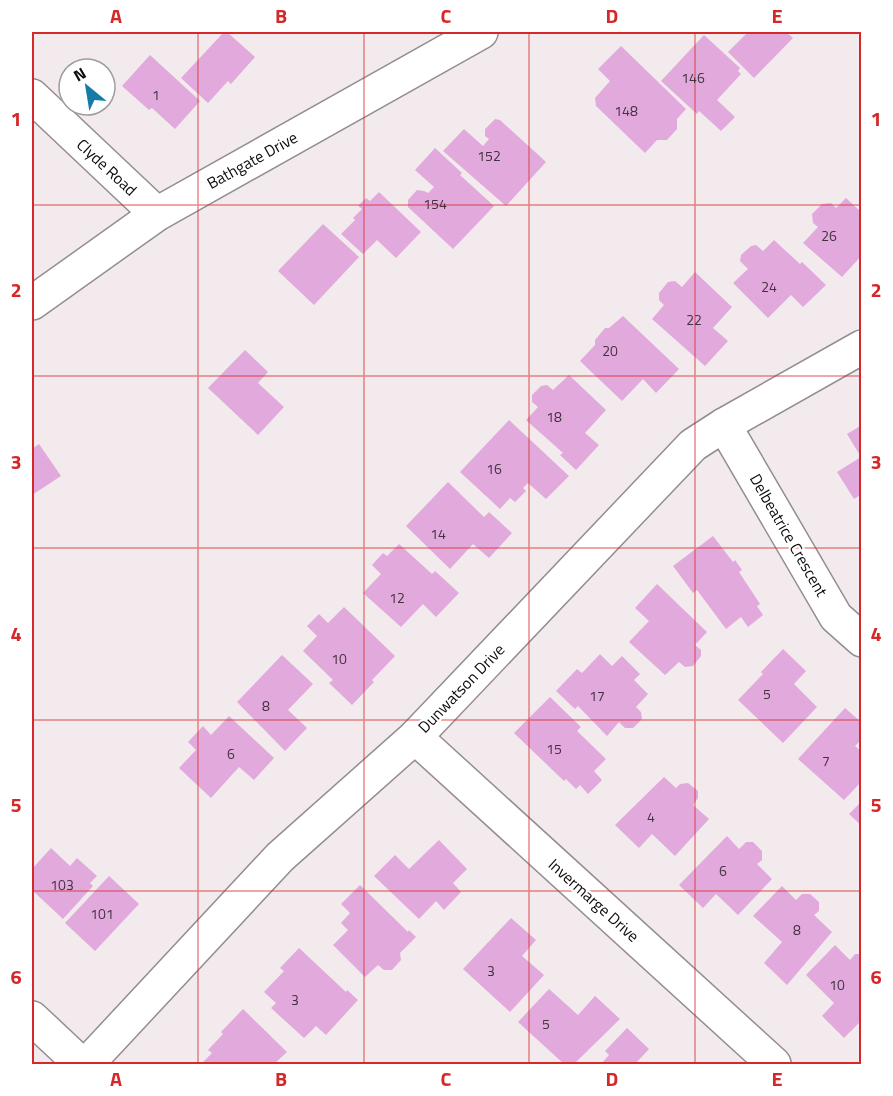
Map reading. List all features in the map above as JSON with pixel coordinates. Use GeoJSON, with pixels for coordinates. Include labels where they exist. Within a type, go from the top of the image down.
{"type":"FeatureCollection","features":[{"type":"Feature","properties":{"kind":"street","name":"Bathgate Drive"},"geometry":{"type":"LineString","coordinates":[[32,303],[157,214],[481,32]]}},
{"type":"Feature","properties":{"kind":"street","name":"Clyde Road"},"geometry":{"type":"LineString","coordinates":[[32,96],[157,214]]}},
{"type":"Feature","properties":{"kind":"street","name":"Dunwatson Drive"},"geometry":{"type":"LineString","coordinates":[[87,1065],[280,857],[415,737],[693,445],[861,347]]}},
{"type":"Feature","properties":{"kind":"street","name":"Delbeatrice Crescent"},"geometry":{"type":"LineString","coordinates":[[724,425],[836,617],[861,640]]}},
{"type":"Feature","properties":{"kind":"street","name":"Invermarge Drive"},"geometry":{"type":"LineString","coordinates":[[415,737],[774,1065]]}},
{"type":"Feature","properties":{"kind":"street"},"geometry":{"type":"LineString","coordinates":[[32,1018],[81,1065]]}},
{"type":"Feature","properties":{"kind":"building"},"geometry":{"type":"Polygon","coordinates":[[[224,32],[227,32],[255,57],[231,84],[228,81],[208,103],[181,78],[224,32]]]}},
{"type":"Feature","properties":{"kind":"building"},"geometry":{"type":"Polygon","coordinates":[[[748,32],[786,32],[793,38],[754,78],[728,52],[748,32]]]}},
{"type":"Feature","properties":{"kind":"building"},"geometry":{"type":"Polygon","coordinates":[[[704,35],[740,68],[738,71],[741,74],[717,100],[735,117],[721,131],[699,111],[697,114],[661,81],[704,35]]]}},
{"type":"Feature","properties":{"kind":"building"},"geometry":{"type":"Polygon","coordinates":[[[621,46],[686,109],[677,119],[677,129],[667,140],[657,140],[645,153],[596,106],[595,98],[610,81],[598,69],[621,46]]]}},
{"type":"Feature","properties":{"kind":"building"},"geometry":{"type":"Polygon","coordinates":[[[150,55],[200,101],[175,129],[152,108],[149,110],[122,86],[150,55]]]}},
{"type":"Feature","properties":{"kind":"building"},"geometry":{"type":"Polygon","coordinates":[[[495,119],[500,120],[546,162],[506,206],[443,151],[464,129],[483,146],[489,139],[485,136],[485,129],[495,119]]]}},
{"type":"Feature","properties":{"kind":"building"},"geometry":{"type":"Polygon","coordinates":[[[435,148],[494,206],[453,249],[408,207],[408,200],[417,190],[428,193],[434,187],[415,170],[435,148]]]}},
{"type":"Feature","properties":{"kind":"building"},"geometry":{"type":"Polygon","coordinates":[[[379,192],[421,232],[396,258],[377,240],[363,254],[341,234],[362,209],[358,206],[366,198],[370,201],[379,192]]]}},
{"type":"Feature","properties":{"kind":"building"},"geometry":{"type":"Polygon","coordinates":[[[846,198],[862,213],[862,255],[842,277],[803,243],[818,227],[813,223],[812,214],[822,204],[831,203],[836,208],[846,198]]]}},
{"type":"Feature","properties":{"kind":"building"},"geometry":{"type":"Polygon","coordinates":[[[323,224],[359,257],[314,305],[278,271],[323,224]]]}},
{"type":"Feature","properties":{"kind":"building"},"geometry":{"type":"Polygon","coordinates":[[[774,240],[826,285],[803,307],[791,295],[768,318],[733,283],[748,269],[740,261],[741,255],[751,246],[756,245],[763,251],[774,240]]]}},
{"type":"Feature","properties":{"kind":"building"},"geometry":{"type":"Polygon","coordinates":[[[695,272],[732,307],[713,328],[728,341],[705,366],[652,319],[664,305],[659,300],[659,293],[668,282],[675,281],[682,287],[695,272]]]}},
{"type":"Feature","properties":{"kind":"building"},"geometry":{"type":"Polygon","coordinates":[[[623,316],[679,369],[656,393],[643,379],[622,401],[580,361],[595,345],[595,340],[605,328],[609,328],[623,316]]]}},
{"type":"Feature","properties":{"kind":"building"},"geometry":{"type":"Polygon","coordinates":[[[245,350],[268,372],[258,383],[284,407],[258,435],[208,388],[245,350]]]}},
{"type":"Feature","properties":{"kind":"building"},"geometry":{"type":"Polygon","coordinates":[[[569,375],[606,410],[585,433],[599,445],[576,470],[560,455],[563,453],[526,420],[538,407],[532,402],[532,395],[541,386],[547,385],[553,390],[569,375]]]}},
{"type":"Feature","properties":{"kind":"building"},"geometry":{"type":"Polygon","coordinates":[[[509,420],[569,476],[546,499],[528,483],[523,488],[526,491],[515,502],[510,498],[500,509],[460,472],[509,420]]]}},
{"type":"Feature","properties":{"kind":"building"},"geometry":{"type":"Polygon","coordinates":[[[862,425],[862,494],[854,499],[837,472],[861,457],[847,434],[862,425]]]}},
{"type":"Feature","properties":{"kind":"building"},"geometry":{"type":"Polygon","coordinates":[[[39,444],[61,476],[32,495],[32,449],[39,444]]]}},
{"type":"Feature","properties":{"kind":"building"},"geometry":{"type":"Polygon","coordinates":[[[448,482],[484,517],[489,512],[512,533],[489,558],[473,544],[450,569],[406,526],[448,482]]]}},
{"type":"Feature","properties":{"kind":"building"},"geometry":{"type":"Polygon","coordinates":[[[713,536],[742,570],[739,572],[760,604],[757,606],[763,615],[748,627],[741,617],[726,629],[697,590],[693,593],[673,566],[713,536]]]}},
{"type":"Feature","properties":{"kind":"building"},"geometry":{"type":"Polygon","coordinates":[[[399,544],[432,574],[435,571],[459,593],[436,617],[423,604],[401,627],[363,593],[381,574],[372,565],[383,553],[387,556],[399,544]]]}},
{"type":"Feature","properties":{"kind":"building"},"geometry":{"type":"Polygon","coordinates":[[[657,584],[707,632],[695,645],[701,650],[701,656],[693,666],[685,667],[679,662],[665,675],[629,642],[649,621],[635,608],[657,584]]]}},
{"type":"Feature","properties":{"kind":"building"},"geometry":{"type":"Polygon","coordinates":[[[344,607],[395,656],[352,705],[329,683],[333,680],[303,651],[317,636],[307,626],[319,614],[328,623],[344,607]]]}},
{"type":"Feature","properties":{"kind":"building"},"geometry":{"type":"Polygon","coordinates":[[[783,649],[806,671],[794,684],[817,707],[783,743],[738,700],[783,649]]]}},
{"type":"Feature","properties":{"kind":"building"},"geometry":{"type":"Polygon","coordinates":[[[600,654],[612,666],[622,656],[640,674],[634,680],[648,694],[636,707],[641,712],[642,719],[633,728],[625,728],[619,722],[607,736],[578,706],[575,709],[556,691],[577,669],[582,673],[600,654]]]}},
{"type":"Feature","properties":{"kind":"building"},"geometry":{"type":"Polygon","coordinates":[[[282,655],[313,684],[288,710],[307,728],[285,751],[237,702],[282,655]]]}},
{"type":"Feature","properties":{"kind":"building"},"geometry":{"type":"Polygon","coordinates":[[[550,697],[581,727],[577,731],[606,759],[594,771],[602,780],[588,794],[580,785],[576,789],[566,779],[564,781],[514,733],[550,697]]]}},
{"type":"Feature","properties":{"kind":"building"},"geometry":{"type":"Polygon","coordinates":[[[845,708],[862,723],[862,739],[855,746],[862,752],[862,781],[844,800],[798,759],[845,708]]]}},
{"type":"Feature","properties":{"kind":"building"},"geometry":{"type":"Polygon","coordinates":[[[229,716],[274,758],[254,780],[239,767],[211,798],[179,768],[196,750],[188,742],[203,726],[211,735],[229,716]]]}},
{"type":"Feature","properties":{"kind":"building"},"geometry":{"type":"Polygon","coordinates":[[[664,777],[676,788],[680,784],[688,783],[698,791],[698,798],[693,805],[709,819],[675,856],[652,834],[639,848],[615,825],[664,777]]]}},
{"type":"Feature","properties":{"kind":"building"},"geometry":{"type":"Polygon","coordinates":[[[862,801],[862,826],[849,814],[862,801]]]}},
{"type":"Feature","properties":{"kind":"building"},"geometry":{"type":"Polygon","coordinates":[[[727,836],[739,849],[746,842],[753,842],[762,851],[762,860],[757,864],[772,879],[738,915],[716,894],[703,908],[679,885],[727,836]]]}},
{"type":"Feature","properties":{"kind":"building"},"geometry":{"type":"Polygon","coordinates":[[[439,840],[467,869],[453,883],[461,892],[444,910],[436,901],[419,919],[374,876],[395,855],[409,869],[439,840]]]}},
{"type":"Feature","properties":{"kind":"building"},"geometry":{"type":"Polygon","coordinates":[[[51,848],[70,866],[77,858],[97,876],[90,883],[93,886],[63,919],[32,890],[32,869],[51,848]]]}},
{"type":"Feature","properties":{"kind":"building"},"geometry":{"type":"Polygon","coordinates":[[[109,876],[139,904],[95,951],[65,923],[109,876]]]}},
{"type":"Feature","properties":{"kind":"building"},"geometry":{"type":"Polygon","coordinates":[[[360,885],[416,937],[400,953],[401,960],[392,970],[384,970],[378,965],[365,977],[333,945],[348,930],[341,923],[350,913],[341,904],[360,885]]]}},
{"type":"Feature","properties":{"kind":"building"},"geometry":{"type":"Polygon","coordinates":[[[782,886],[796,900],[802,894],[810,894],[819,902],[819,911],[814,915],[832,932],[787,985],[764,963],[782,942],[753,916],[782,886]]]}},
{"type":"Feature","properties":{"kind":"building"},"geometry":{"type":"Polygon","coordinates":[[[511,918],[536,940],[522,956],[544,975],[510,1012],[463,969],[511,918]]]}},
{"type":"Feature","properties":{"kind":"building"},"geometry":{"type":"Polygon","coordinates":[[[835,945],[850,960],[855,954],[862,954],[862,1020],[844,1038],[822,1016],[834,1003],[806,975],[835,945]]]}},
{"type":"Feature","properties":{"kind":"building"},"geometry":{"type":"Polygon","coordinates":[[[299,948],[346,992],[347,990],[358,1000],[326,1035],[316,1026],[304,1038],[271,1008],[276,1003],[264,992],[284,971],[280,968],[299,948]]]}},
{"type":"Feature","properties":{"kind":"building"},"geometry":{"type":"Polygon","coordinates":[[[549,989],[578,1015],[595,996],[620,1019],[574,1064],[564,1064],[518,1022],[549,989]]]}},
{"type":"Feature","properties":{"kind":"building"},"geometry":{"type":"Polygon","coordinates":[[[243,1009],[287,1052],[274,1064],[201,1064],[212,1053],[208,1050],[223,1034],[221,1032],[243,1009]]]}},
{"type":"Feature","properties":{"kind":"building"},"geometry":{"type":"Polygon","coordinates":[[[627,1028],[649,1049],[635,1064],[601,1064],[609,1055],[605,1051],[627,1028]]]}}]}
